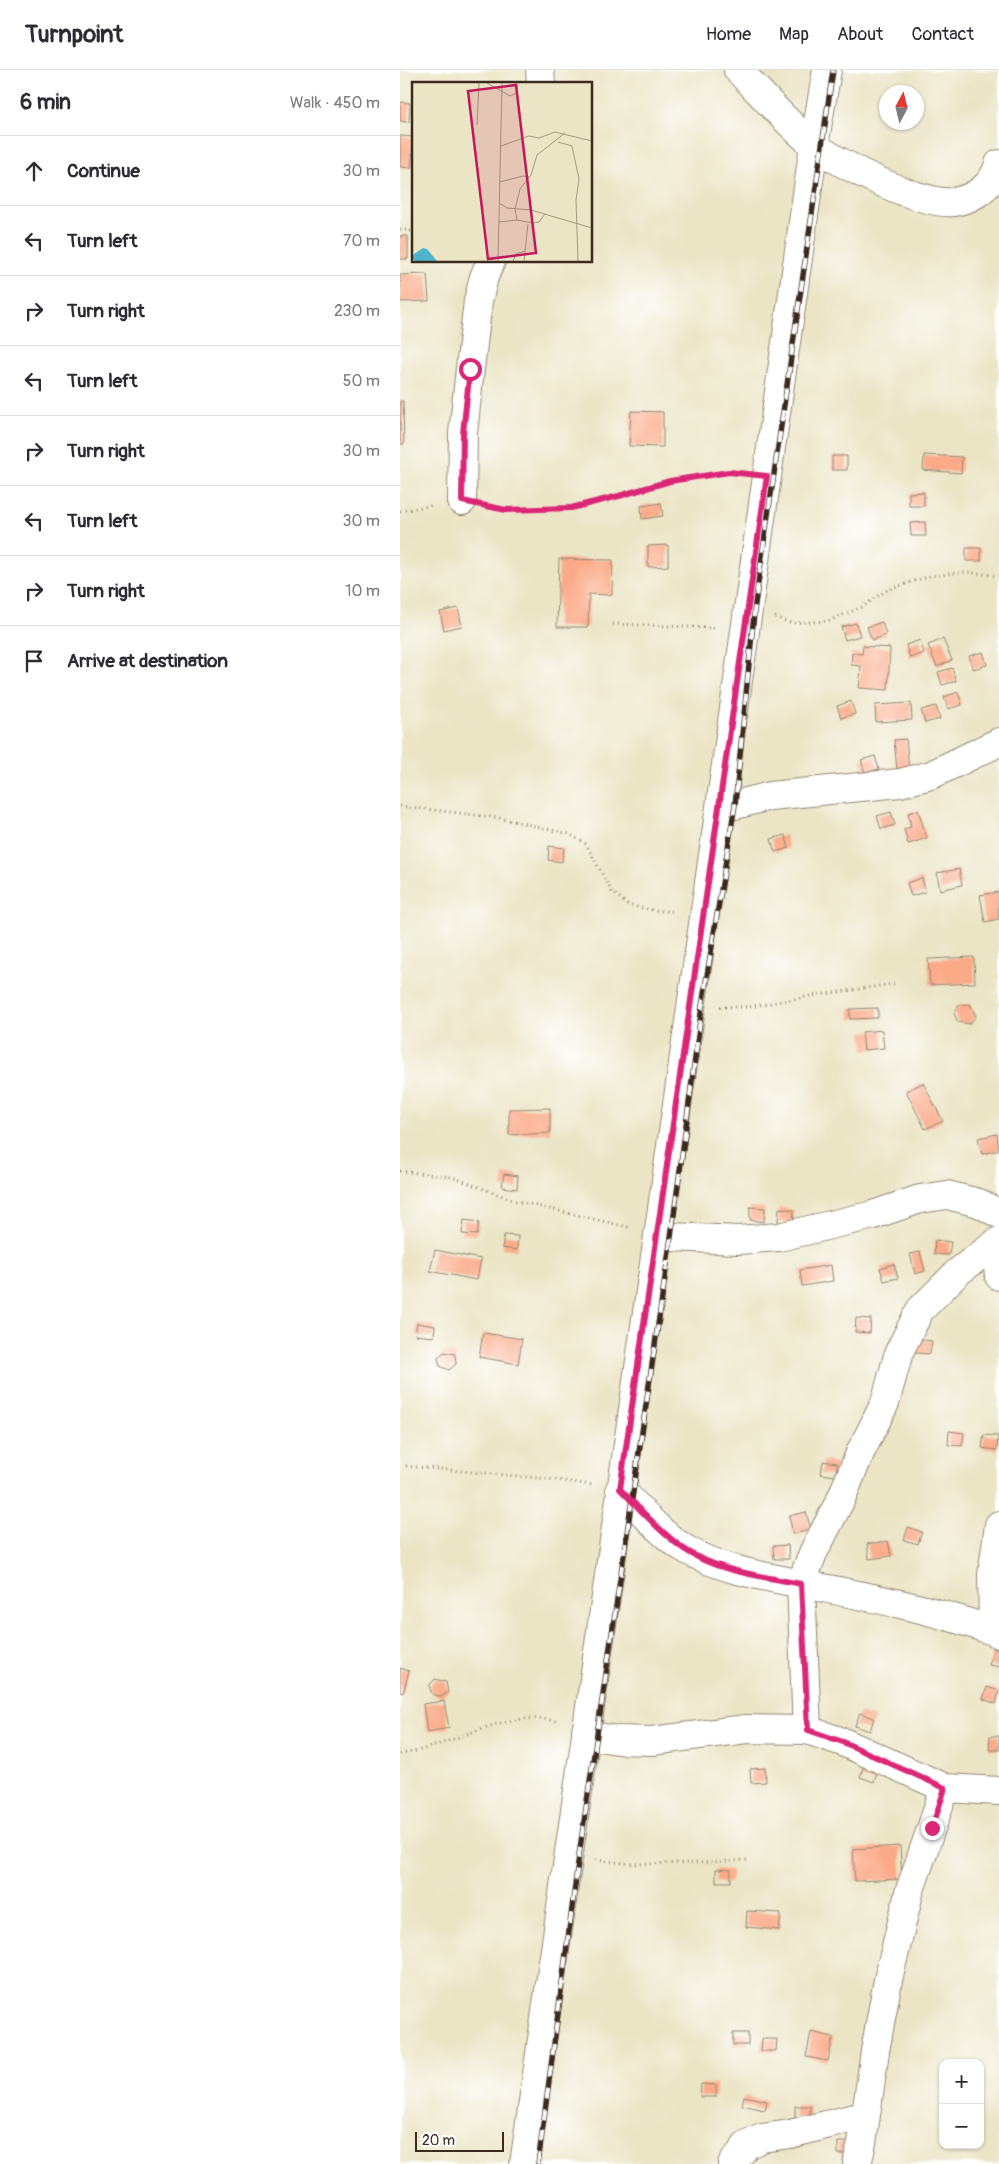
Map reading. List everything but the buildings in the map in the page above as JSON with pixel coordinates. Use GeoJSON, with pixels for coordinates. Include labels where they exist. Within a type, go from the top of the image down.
{"type":"FeatureCollection","features":[{"type":"Feature","properties":{"kind":"street"},"geometry":{"type":"LineString","coordinates":[[738,70],[814,145],[882,183],[916,196],[952,202],[979,194],[996,175],[999,164]]}},
{"type":"Feature","properties":{"kind":"street"},"geometry":{"type":"LineString","coordinates":[[524,2164],[826,70]]}},
{"type":"Feature","properties":{"kind":"street"},"geometry":{"type":"LineString","coordinates":[[462,501],[463,433],[478,301],[484,277],[491,262]]}},
{"type":"Feature","properties":{"kind":"street"},"geometry":{"type":"LineString","coordinates":[[722,800],[735,805],[770,796],[900,783],[931,775],[999,742]]}},
{"type":"Feature","properties":{"kind":"street"},"geometry":{"type":"LineString","coordinates":[[658,1234],[671,1237],[738,1240],[779,1237],[873,1215],[920,1199],[947,1196],[979,1203],[999,1214]]}},
{"type":"Feature","properties":{"kind":"street"},"geometry":{"type":"LineString","coordinates":[[997,1242],[999,1276]]}},
{"type":"Feature","properties":{"kind":"street"},"geometry":{"type":"LineString","coordinates":[[808,1730],[801,1584],[813,1553],[841,1499],[860,1453],[885,1403],[899,1352],[920,1310],[958,1272],[997,1242]]}},
{"type":"Feature","properties":{"kind":"street"},"geometry":{"type":"LineString","coordinates":[[620,1489],[652,1522],[686,1550],[710,1562],[801,1584],[865,1596],[967,1621],[996,1632],[992,1575],[999,1525]]}},
{"type":"Feature","properties":{"kind":"street"},"geometry":{"type":"LineString","coordinates":[[586,1730],[598,1737],[627,1740],[652,1740],[746,1729],[808,1730],[843,1742],[945,1788],[999,1791]]}},
{"type":"Feature","properties":{"kind":"street"},"geometry":{"type":"LineString","coordinates":[[857,2164],[888,1980],[908,1893],[945,1788]]}},
{"type":"Feature","properties":{"kind":"street"},"geometry":{"type":"LineString","coordinates":[[732,2164],[747,2145],[762,2138],[790,2134],[866,2115]]}},
{"type":"Feature","properties":{"kind":"path"},"geometry":{"type":"LineString","coordinates":[[400,511],[462,501],[506,510],[571,508],[670,481],[729,472],[767,476]]}},
{"type":"Feature","properties":{"kind":"path"},"geometry":{"type":"LineString","coordinates":[[612,624],[660,627],[747,616],[755,604],[769,614],[791,623],[828,621],[862,607],[887,590],[930,576],[966,572],[999,576]]}},
{"type":"Feature","properties":{"kind":"path"},"geometry":{"type":"LineString","coordinates":[[400,806],[500,818],[569,834],[586,844],[612,892],[628,905],[656,911],[704,911]]}},
{"type":"Feature","properties":{"kind":"path"},"geometry":{"type":"LineString","coordinates":[[692,1006],[749,1007],[894,984]]}},
{"type":"Feature","properties":{"kind":"path"},"geometry":{"type":"LineString","coordinates":[[400,1171],[452,1177],[516,1200],[658,1234]]}},
{"type":"Feature","properties":{"kind":"path"},"geometry":{"type":"LineString","coordinates":[[406,1466],[549,1479],[620,1489]]}},
{"type":"Feature","properties":{"kind":"path"},"geometry":{"type":"LineString","coordinates":[[400,1754],[500,1724],[527,1719],[556,1721],[586,1730]]}},
{"type":"Feature","properties":{"kind":"path"},"geometry":{"type":"LineString","coordinates":[[568,1854],[598,1861],[632,1864],[748,1860]]}},
{"type":"Feature","properties":{"kind":"railway"},"geometry":{"type":"LineString","coordinates":[[538,2164],[579,1855],[671,1237],[702,1006],[735,805],[755,604],[833,70]]}},
{"type":"Feature","properties":{"kind":"route"},"geometry":{"type":"LineString","coordinates":[[470,369],[463,433],[462,501],[506,510],[571,508],[670,481],[729,472],[767,476],[722,800],[704,911],[692,1006],[620,1489],[652,1522],[686,1550],[710,1562],[801,1584],[808,1730],[843,1742],[945,1788],[932,1828]]}}]}
